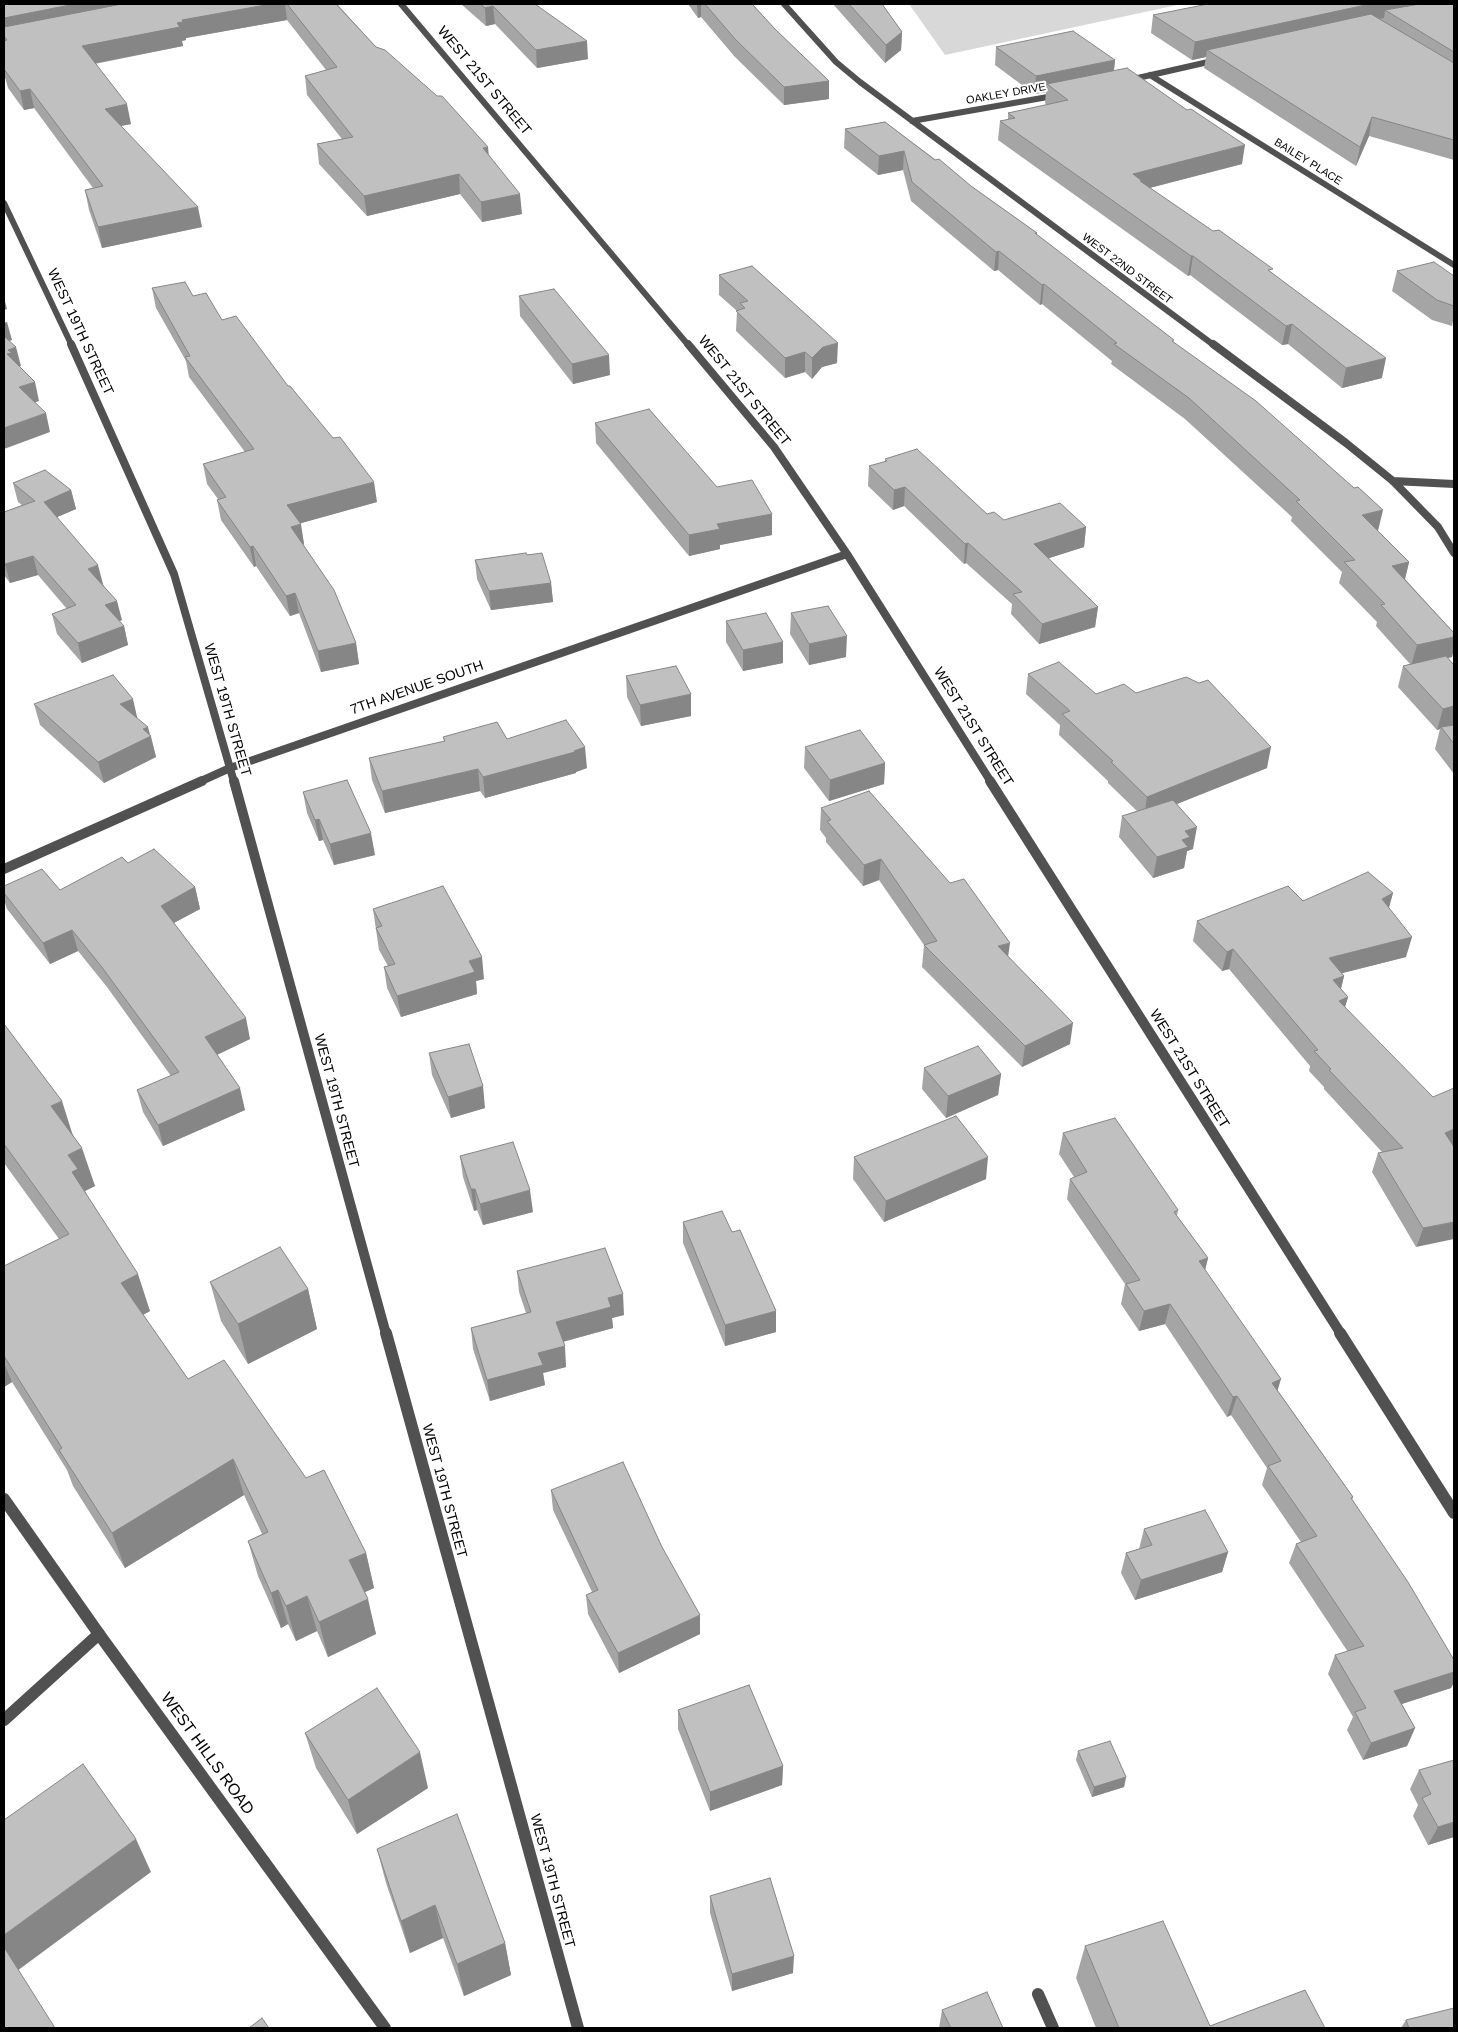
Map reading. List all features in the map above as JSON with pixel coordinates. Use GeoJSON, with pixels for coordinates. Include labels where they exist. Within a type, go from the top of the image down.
{"type":"FeatureCollection","features":[{"type":"Feature","properties":{"kind":"street","name":"WEST 21ST STREET"},"geometry":{"type":"LineString","coordinates":[[401,4],[774,447],[847,554],[1454,1513]]}},
{"type":"Feature","properties":{"kind":"street","name":"WEST 22ND STREET"},"geometry":{"type":"LineString","coordinates":[[784,4],[836,62],[912,121],[1346,443],[1393,481],[1438,527],[1454,553]]}},
{"type":"Feature","properties":{"kind":"street"},"geometry":{"type":"LineString","coordinates":[[1122,81],[1227,58]]}},
{"type":"Feature","properties":{"kind":"street","name":"BAILEY PLACE"},"geometry":{"type":"LineString","coordinates":[[1150,75],[1454,265]]}},
{"type":"Feature","properties":{"kind":"street","name":"OAKLEY DRIVE"},"geometry":{"type":"LineString","coordinates":[[912,121],[1065,94]]}},
{"type":"Feature","properties":{"kind":"street","name":"WEST 19TH STREET"},"geometry":{"type":"LineString","coordinates":[[4,203],[84,371],[174,574],[230,768],[578,2028]]}},
{"type":"Feature","properties":{"kind":"street"},"geometry":{"type":"LineString","coordinates":[[1393,481],[1454,484]]}},
{"type":"Feature","properties":{"kind":"street","name":"7TH AVENUE SOUTH"},"geometry":{"type":"LineString","coordinates":[[4,869],[230,768],[847,554]]}},
{"type":"Feature","properties":{"kind":"street","name":"WEST HILLS ROAD"},"geometry":{"type":"LineString","coordinates":[[4,1499],[98,1634],[385,2028]]}},
{"type":"Feature","properties":{"kind":"street"},"geometry":{"type":"LineString","coordinates":[[4,1720],[98,1634]]}},
{"type":"Feature","properties":{"kind":"street"},"geometry":{"type":"LineString","coordinates":[[1038,1994],[1053,2028]]}},
{"type":"Feature","properties":{"kind":"shaded area"},"geometry":{"type":"Polygon","coordinates":[[[909,4],[1182,4],[945,55],[909,4]]]}},
{"type":"Feature","properties":{"kind":"building"},"geometry":{"type":"Polygon","coordinates":[[[4,4],[75,4],[4,18],[4,4]]]}},
{"type":"Feature","properties":{"kind":"building"},"geometry":{"type":"Polygon","coordinates":[[[122,4],[271,4],[182,20],[183,22],[177,23],[180,27],[82,46],[127,104],[105,109],[198,207],[98,227],[85,190],[103,186],[30,89],[20,91],[4,69],[4,41],[7,40],[4,36],[4,27],[122,4]]]}},
{"type":"Feature","properties":{"kind":"building"},"geometry":{"type":"Polygon","coordinates":[[[287,4],[336,4],[376,47],[385,50],[437,96],[442,96],[488,147],[483,148],[520,194],[481,202],[459,174],[364,196],[317,144],[353,137],[305,76],[337,67],[287,4]]]}},
{"type":"Feature","properties":{"kind":"building"},"geometry":{"type":"Polygon","coordinates":[[[480,4],[535,4],[587,41],[536,50],[493,6],[485,8],[480,4]]]}},
{"type":"Feature","properties":{"kind":"building"},"geometry":{"type":"Polygon","coordinates":[[[705,4],[752,4],[829,81],[784,87],[735,39],[705,4]]]}},
{"type":"Feature","properties":{"kind":"building"},"geometry":{"type":"Polygon","coordinates":[[[849,4],[882,4],[902,32],[886,45],[849,4]]]}},
{"type":"Feature","properties":{"kind":"building"},"geometry":{"type":"Polygon","coordinates":[[[1208,4],[1370,4],[1195,42],[1153,15],[1208,4]]]}},
{"type":"Feature","properties":{"kind":"building"},"geometry":{"type":"Polygon","coordinates":[[[1420,4],[1454,4],[1454,52],[1385,10],[1420,4]]]}},
{"type":"Feature","properties":{"kind":"building"},"geometry":{"type":"Polygon","coordinates":[[[1371,14],[1454,63],[1454,140],[1372,117],[1360,147],[1207,50],[1371,14]]]}},
{"type":"Feature","properties":{"kind":"building"},"geometry":{"type":"Polygon","coordinates":[[[1073,31],[1115,60],[1036,76],[996,47],[1073,31]]]}},
{"type":"Feature","properties":{"kind":"building"},"geometry":{"type":"Polygon","coordinates":[[[1127,68],[1187,110],[1191,109],[1245,145],[1133,174],[1142,181],[1140,181],[1213,231],[1219,230],[1273,269],[1268,270],[1386,358],[1346,368],[1292,324],[1286,326],[1193,256],[1000,121],[1015,118],[1008,113],[1068,100],[1047,84],[1127,68]]]}},
{"type":"Feature","properties":{"kind":"building"},"geometry":{"type":"Polygon","coordinates":[[[885,122],[935,160],[939,159],[971,186],[1037,233],[1035,233],[1174,340],[1172,341],[1256,401],[1354,488],[1358,487],[1383,510],[1362,515],[1409,562],[1392,566],[1454,633],[1454,637],[1417,645],[1381,605],[1385,604],[1344,562],[1355,560],[1296,501],[1300,500],[1189,398],[1114,344],[1117,343],[1044,284],[1042,285],[999,251],[996,252],[912,182],[904,151],[879,156],[845,129],[885,122]]]}},
{"type":"Feature","properties":{"kind":"building"},"geometry":{"type":"Polygon","coordinates":[[[1434,262],[1454,276],[1454,306],[1437,300],[1397,271],[1434,262]]]}},
{"type":"Feature","properties":{"kind":"building"},"geometry":{"type":"Polygon","coordinates":[[[752,266],[838,343],[823,347],[812,358],[805,352],[785,358],[736,311],[745,308],[740,303],[748,301],[719,275],[752,266]]]}},
{"type":"Feature","properties":{"kind":"building"},"geometry":{"type":"Polygon","coordinates":[[[185,282],[193,296],[206,293],[222,320],[236,316],[288,386],[290,386],[333,438],[340,437],[374,482],[287,505],[301,524],[291,527],[334,590],[356,643],[318,651],[295,593],[286,596],[253,546],[250,547],[217,500],[226,497],[203,464],[254,449],[185,357],[190,356],[152,288],[185,282]]]}},
{"type":"Feature","properties":{"kind":"building"},"geometry":{"type":"Polygon","coordinates":[[[554,289],[609,355],[572,364],[519,296],[554,289]]]}},
{"type":"Feature","properties":{"kind":"building"},"geometry":{"type":"Polygon","coordinates":[[[4,336],[16,347],[8,350],[12,353],[7,354],[35,382],[19,387],[46,413],[4,428],[4,336]]]}},
{"type":"Feature","properties":{"kind":"building"},"geometry":{"type":"Polygon","coordinates":[[[649,409],[717,487],[752,480],[772,514],[717,524],[720,529],[689,535],[595,423],[649,409]]]}},
{"type":"Feature","properties":{"kind":"building"},"geometry":{"type":"Polygon","coordinates":[[[917,449],[987,514],[994,512],[1004,520],[1060,503],[1086,527],[1034,544],[1098,607],[1042,624],[1013,594],[1022,592],[968,543],[965,544],[905,487],[894,490],[869,466],[917,449]]]}},
{"type":"Feature","properties":{"kind":"building"},"geometry":{"type":"Polygon","coordinates":[[[45,470],[71,490],[44,502],[98,565],[88,569],[117,601],[105,605],[124,626],[78,643],[52,614],[76,605],[33,556],[4,563],[4,512],[35,501],[13,483],[45,470]]]}},
{"type":"Feature","properties":{"kind":"building"},"geometry":{"type":"Polygon","coordinates":[[[526,553],[527,555],[542,553],[551,583],[489,591],[475,560],[526,553]]]}},
{"type":"Feature","properties":{"kind":"building"},"geometry":{"type":"Polygon","coordinates":[[[828,606],[847,636],[809,644],[791,613],[828,606]]]}},
{"type":"Feature","properties":{"kind":"building"},"geometry":{"type":"Polygon","coordinates":[[[766,613],[783,642],[743,650],[726,621],[766,613]]]}},
{"type":"Feature","properties":{"kind":"building"},"geometry":{"type":"Polygon","coordinates":[[[1446,656],[1454,665],[1454,706],[1443,709],[1403,666],[1446,656]]]}},
{"type":"Feature","properties":{"kind":"building"},"geometry":{"type":"Polygon","coordinates":[[[1059,662],[1096,694],[1124,684],[1136,693],[1186,677],[1199,683],[1208,680],[1271,747],[1147,797],[1111,762],[1113,761],[1062,714],[1070,711],[1028,674],[1059,662]]]}},
{"type":"Feature","properties":{"kind":"building"},"geometry":{"type":"Polygon","coordinates":[[[676,666],[691,694],[640,705],[626,676],[676,666]]]}},
{"type":"Feature","properties":{"kind":"building"},"geometry":{"type":"Polygon","coordinates":[[[113,675],[133,699],[120,704],[148,727],[143,729],[151,736],[98,762],[34,704],[113,675]]]}},
{"type":"Feature","properties":{"kind":"building"},"geometry":{"type":"Polygon","coordinates":[[[566,720],[585,747],[575,752],[483,777],[478,769],[382,791],[369,758],[445,741],[443,737],[497,722],[507,739],[566,720]]]}},
{"type":"Feature","properties":{"kind":"building"},"geometry":{"type":"Polygon","coordinates":[[[1454,725],[1454,744],[1441,727],[1454,725]]]}},
{"type":"Feature","properties":{"kind":"building"},"geometry":{"type":"Polygon","coordinates":[[[860,730],[885,763],[830,780],[805,747],[860,730]]]}},
{"type":"Feature","properties":{"kind":"building"},"geometry":{"type":"Polygon","coordinates":[[[347,780],[371,833],[330,844],[319,819],[315,820],[303,792],[347,780]]]}},
{"type":"Feature","properties":{"kind":"building"},"geometry":{"type":"Polygon","coordinates":[[[869,791],[950,883],[964,879],[1010,943],[998,946],[1073,1023],[1025,1046],[924,945],[937,941],[881,859],[864,865],[827,821],[831,820],[821,808],[869,791]]]}},
{"type":"Feature","properties":{"kind":"building"},"geometry":{"type":"Polygon","coordinates":[[[1173,800],[1197,827],[1185,831],[1190,837],[1182,840],[1188,847],[1157,857],[1122,816],[1173,800]]]}},
{"type":"Feature","properties":{"kind":"building"},"geometry":{"type":"Polygon","coordinates":[[[154,849],[195,887],[161,906],[246,1018],[205,1037],[240,1088],[158,1125],[137,1090],[179,1072],[72,930],[43,943],[4,893],[4,886],[42,869],[60,890],[122,857],[128,863],[154,849]]]}},
{"type":"Feature","properties":{"kind":"building"},"geometry":{"type":"Polygon","coordinates":[[[1368,872],[1393,893],[1382,899],[1412,937],[1329,958],[1344,976],[1333,980],[1348,997],[1339,1001],[1433,1097],[1454,1088],[1454,1129],[1445,1133],[1454,1147],[1454,1222],[1423,1228],[1378,1153],[1403,1148],[1329,1070],[1331,1069],[1314,1051],[1318,1050],[1233,949],[1227,952],[1197,921],[1288,886],[1303,901],[1368,872]]]}},
{"type":"Feature","properties":{"kind":"building"},"geometry":{"type":"Polygon","coordinates":[[[443,886],[482,957],[469,961],[475,972],[397,996],[384,967],[395,964],[376,928],[382,926],[373,909],[443,886]]]}},
{"type":"Feature","properties":{"kind":"building"},"geometry":{"type":"Polygon","coordinates":[[[4,1024],[62,1101],[51,1106],[82,1148],[68,1155],[78,1169],[72,1172],[138,1274],[121,1283],[188,1379],[224,1360],[306,1478],[324,1470],[366,1553],[349,1560],[368,1599],[319,1622],[307,1596],[286,1606],[278,1590],[271,1593],[248,1541],[268,1532],[233,1459],[112,1533],[59,1450],[62,1448],[4,1356],[4,1266],[69,1234],[4,1144],[4,1024]]]}},
{"type":"Feature","properties":{"kind":"building"},"geometry":{"type":"Polygon","coordinates":[[[469,1044],[483,1086],[448,1097],[429,1053],[469,1044]]]}},
{"type":"Feature","properties":{"kind":"building"},"geometry":{"type":"Polygon","coordinates":[[[978,1046],[1001,1074],[948,1096],[924,1068],[978,1046]]]}},
{"type":"Feature","properties":{"kind":"building"},"geometry":{"type":"Polygon","coordinates":[[[956,1116],[988,1157],[886,1201],[854,1157],[956,1116]]]}},
{"type":"Feature","properties":{"kind":"building"},"geometry":{"type":"Polygon","coordinates":[[[1115,1118],[1178,1210],[1174,1212],[1208,1258],[1199,1261],[1281,1379],[1272,1383],[1353,1497],[1351,1498],[1408,1582],[1454,1660],[1454,1672],[1394,1691],[1415,1728],[1371,1743],[1355,1712],[1366,1708],[1335,1655],[1364,1646],[1296,1544],[1317,1536],[1268,1466],[1281,1461],[1237,1396],[1233,1397],[1170,1304],[1144,1311],[1126,1284],[1140,1280],[1070,1179],[1087,1172],[1063,1133],[1115,1118]]]}},
{"type":"Feature","properties":{"kind":"building"},"geometry":{"type":"Polygon","coordinates":[[[513,1142],[530,1190],[480,1204],[475,1189],[471,1189],[460,1156],[513,1142]]]}},
{"type":"Feature","properties":{"kind":"building"},"geometry":{"type":"Polygon","coordinates":[[[722,1211],[732,1232],[740,1230],[776,1311],[725,1325],[683,1222],[722,1211]]]}},
{"type":"Feature","properties":{"kind":"building"},"geometry":{"type":"Polygon","coordinates":[[[280,1247],[308,1289],[238,1324],[210,1282],[280,1247]]]}},
{"type":"Feature","properties":{"kind":"building"},"geometry":{"type":"Polygon","coordinates":[[[605,1248],[623,1294],[608,1298],[611,1307],[556,1322],[565,1346],[538,1353],[543,1365],[487,1380],[471,1328],[531,1312],[517,1271],[605,1248]]]}},
{"type":"Feature","properties":{"kind":"building"},"geometry":{"type":"Polygon","coordinates":[[[623,1462],[662,1547],[700,1615],[618,1653],[586,1595],[598,1590],[551,1490],[623,1462]]]}},
{"type":"Feature","properties":{"kind":"building"},"geometry":{"type":"Polygon","coordinates":[[[1205,1510],[1228,1552],[1141,1580],[1126,1553],[1152,1545],[1144,1529],[1205,1510]]]}},
{"type":"Feature","properties":{"kind":"building"},"geometry":{"type":"Polygon","coordinates":[[[749,1685],[783,1766],[710,1792],[678,1710],[749,1685]]]}},
{"type":"Feature","properties":{"kind":"building"},"geometry":{"type":"Polygon","coordinates":[[[377,1688],[420,1752],[348,1800],[305,1733],[377,1688]]]}},
{"type":"Feature","properties":{"kind":"building"},"geometry":{"type":"Polygon","coordinates":[[[1110,1741],[1126,1777],[1094,1787],[1078,1751],[1110,1741]]]}},
{"type":"Feature","properties":{"kind":"building"},"geometry":{"type":"Polygon","coordinates":[[[1454,1760],[1454,1822],[1438,1827],[1422,1798],[1431,1794],[1419,1770],[1454,1760]]]}},
{"type":"Feature","properties":{"kind":"building"},"geometry":{"type":"Polygon","coordinates":[[[83,1764],[136,1839],[4,1935],[4,1820],[83,1764]]]}},
{"type":"Feature","properties":{"kind":"building"},"geometry":{"type":"Polygon","coordinates":[[[457,1814],[505,1943],[457,1964],[435,1905],[401,1921],[377,1849],[457,1814]]]}},
{"type":"Feature","properties":{"kind":"building"},"geometry":{"type":"Polygon","coordinates":[[[770,1878],[794,1956],[732,1974],[710,1896],[770,1878]]]}},
{"type":"Feature","properties":{"kind":"building"},"geometry":{"type":"Polygon","coordinates":[[[1163,1921],[1210,2026],[1305,1990],[1325,2028],[1119,2028],[1085,1946],[1163,1921]]]}},
{"type":"Feature","properties":{"kind":"building"},"geometry":{"type":"Polygon","coordinates":[[[4,1947],[55,2028],[4,2028],[4,1947]]]}},
{"type":"Feature","properties":{"kind":"building"},"geometry":{"type":"Polygon","coordinates":[[[987,1992],[1003,2028],[951,2028],[942,2010],[987,1992]]]}},
{"type":"Feature","properties":{"kind":"building"},"geometry":{"type":"Polygon","coordinates":[[[1454,2008],[1454,2028],[1409,2028],[1406,2020],[1454,2008]]]}},
{"type":"Feature","properties":{"kind":"building"},"geometry":{"type":"Polygon","coordinates":[[[262,2018],[269,2028],[249,2028],[262,2018]]]}}]}
